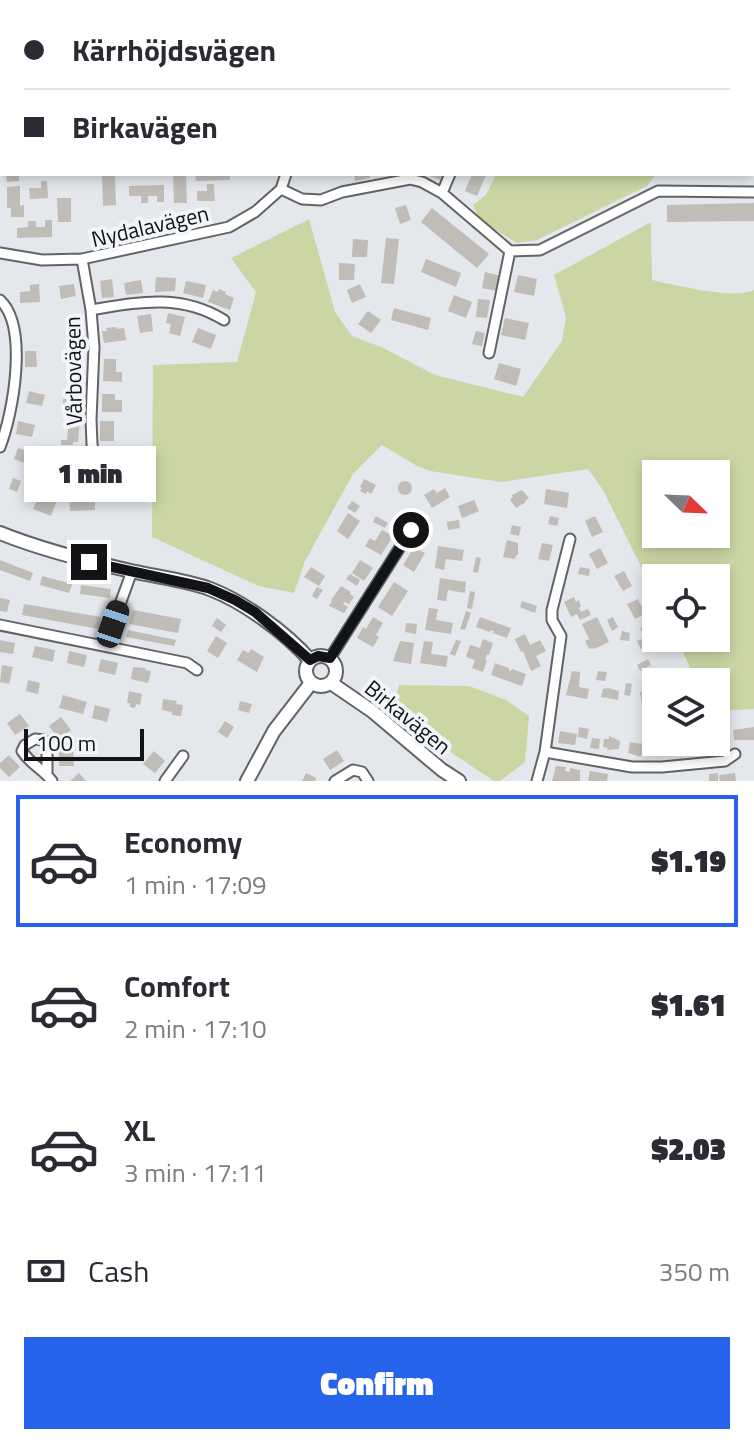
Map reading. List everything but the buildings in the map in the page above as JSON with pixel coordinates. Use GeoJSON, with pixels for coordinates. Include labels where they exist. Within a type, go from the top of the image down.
{"type":"FeatureCollection","features":[{"type":"Feature","properties":{"kind":"street"},"geometry":{"type":"LineString","coordinates":[[285,176],[281,189],[302,199],[321,200],[380,179],[422,182],[442,193],[510,251],[540,250],[658,191],[754,192]]}},
{"type":"Feature","properties":{"kind":"street"},"geometry":{"type":"LineString","coordinates":[[442,193],[449,176]]}},
{"type":"Feature","properties":{"kind":"street","name":"Nydalavägen"},"geometry":{"type":"LineString","coordinates":[[0,253],[42,260],[82,259],[229,227],[255,212],[281,189]]}},
{"type":"Feature","properties":{"kind":"street"},"geometry":{"type":"LineString","coordinates":[[489,353],[510,251]]}},
{"type":"Feature","properties":{"kind":"street","name":"Vårbovägen"},"geometry":{"type":"LineString","coordinates":[[82,259],[94,347],[91,419],[99,482]]}},
{"type":"Feature","properties":{"kind":"street"},"geometry":{"type":"LineString","coordinates":[[0,300],[7,307],[15,330],[16,378],[0,447]]}},
{"type":"Feature","properties":{"kind":"street"},"geometry":{"type":"LineString","coordinates":[[91,310],[144,302],[179,302],[224,320]]}},
{"type":"Feature","properties":{"kind":"street"},"geometry":{"type":"LineString","coordinates":[[330,658],[411,530]]}},
{"type":"Feature","properties":{"kind":"street"},"geometry":{"type":"LineString","coordinates":[[0,533],[47,550],[208,588],[255,612],[310,660]]}},
{"type":"Feature","properties":{"kind":"street"},"geometry":{"type":"LineString","coordinates":[[537,781],[545,752],[561,636],[552,620],[552,610],[570,539]]}},
{"type":"Feature","properties":{"kind":"street"},"geometry":{"type":"LineString","coordinates":[[105,646],[132,571]]}},
{"type":"Feature","properties":{"kind":"street"},"geometry":{"type":"LineString","coordinates":[[0,625],[187,663],[197,670]]}},
{"type":"Feature","properties":{"kind":"street"},"geometry":{"type":"LineString","coordinates":[[318,656],[330,658],[336,668],[336,676],[331,683],[321,687],[311,683],[305,672],[310,660],[318,656]]}},
{"type":"Feature","properties":{"kind":"street"},"geometry":{"type":"LineString","coordinates":[[247,781],[274,731],[311,683]]}},
{"type":"Feature","properties":{"kind":"street","name":"Birkavägen"},"geometry":{"type":"LineString","coordinates":[[331,683],[372,711],[459,781]]}},
{"type":"Feature","properties":{"kind":"street"},"geometry":{"type":"LineString","coordinates":[[545,752],[632,767],[725,761],[735,754]]}},
{"type":"Feature","properties":{"kind":"street"},"geometry":{"type":"LineString","coordinates":[[165,781],[183,756]]}},
{"type":"Feature","properties":{"kind":"street"},"geometry":{"type":"LineString","coordinates":[[335,781],[353,770],[362,772],[368,781]]}},
{"type":"Feature","properties":{"kind":"green space"},"geometry":{"type":"Polygon","coordinates":[[[495,176],[654,176],[647,186],[537,240],[517,243],[480,220],[473,205],[486,195],[495,176]]]}},
{"type":"Feature","properties":{"kind":"green space"},"geometry":{"type":"Polygon","coordinates":[[[309,219],[335,312],[352,336],[435,375],[523,397],[562,341],[566,317],[554,275],[651,222],[652,280],[718,293],[754,290],[754,709],[730,710],[730,668],[690,668],[683,652],[730,652],[730,564],[642,564],[642,569],[603,490],[588,469],[501,482],[430,471],[382,445],[353,474],[305,561],[294,593],[259,586],[152,537],[153,365],[237,362],[256,292],[231,258],[309,219]]]}},
{"type":"Feature","properties":{"kind":"green space"},"geometry":{"type":"Polygon","coordinates":[[[399,685],[469,686],[506,700],[529,716],[525,762],[500,781],[494,781],[434,741],[395,700],[399,685]]]}},
{"type":"Feature","properties":{"kind":"route"},"geometry":{"type":"LineString","coordinates":[[89,562],[208,588],[255,612],[310,660],[318,656],[330,658],[411,530]]}}]}
